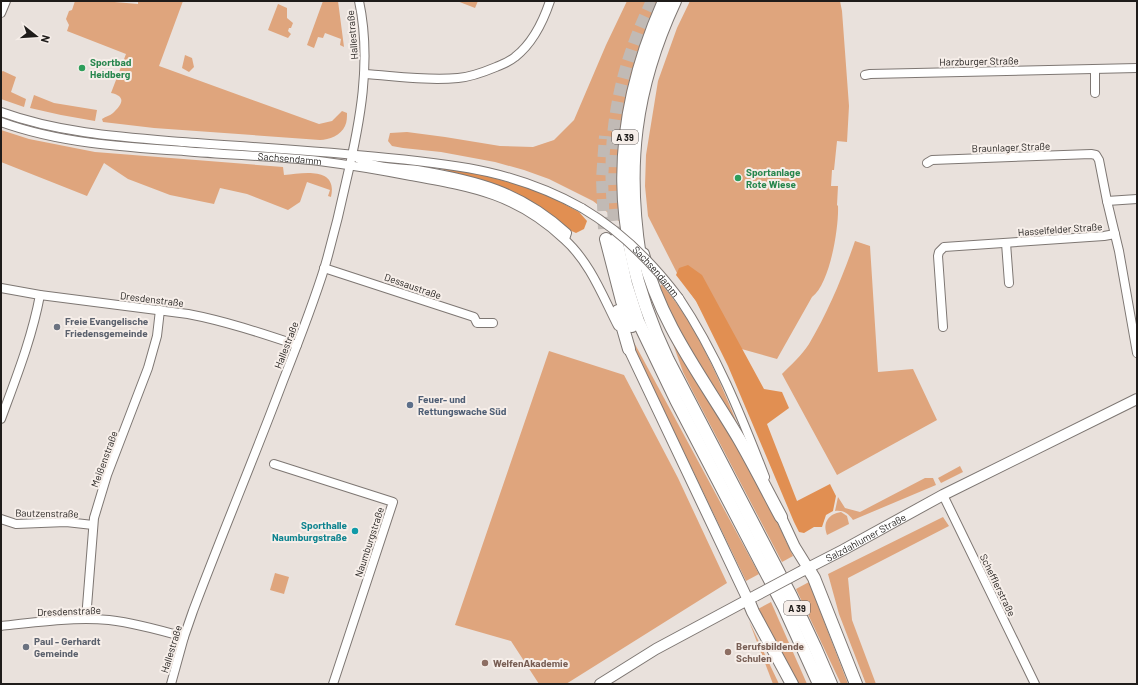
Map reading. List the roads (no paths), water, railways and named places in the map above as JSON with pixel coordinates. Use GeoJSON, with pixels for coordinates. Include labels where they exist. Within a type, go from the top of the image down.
{"type":"FeatureCollection","features":[{"type":"Feature","properties":{"kind":"highway","name":"A 39"},"geometry":{"type":"LineString","coordinates":[[664,1],[646,43],[631,98],[624,148],[623,196],[626,225],[636,278],[653,327],[682,387],[791,596],[816,647],[831,684]]}},
{"type":"Feature","properties":{"kind":"highway"},"geometry":{"type":"LineString","coordinates":[[675,1],[650,62],[644,84],[637,119],[633,177],[637,229],[641,262],[646,285],[671,352],[682,387]]}},
{"type":"Feature","properties":{"kind":"highway"},"geometry":{"type":"LineString","coordinates":[[637,229],[648,273],[670,327],[739,440],[781,517]]}},
{"type":"Feature","properties":{"kind":"highway","name":"A 39"},"geometry":{"type":"LineString","coordinates":[[630,348],[613,290],[608,266],[609,236],[622,301],[633,330],[659,381],[676,400],[784,607],[819,684]]}},
{"type":"Feature","properties":{"kind":"highway"},"geometry":{"type":"LineString","coordinates":[[805,569],[814,578],[856,684]]}},
{"type":"Feature","properties":{"kind":"highway"},"geometry":{"type":"LineString","coordinates":[[751,598],[753,612],[792,684]]}},
{"type":"Feature","properties":{"kind":"main road","name":"Sachsendamm"},"geometry":{"type":"LineString","coordinates":[[630,348],[751,598]]}},
{"type":"Feature","properties":{"kind":"main road","name":"Salzdahlumer Straße"},"geometry":{"type":"LineString","coordinates":[[600,684],[656,649],[870,536],[943,495],[1137,399]]}},
{"type":"Feature","properties":{"kind":"main road","name":"Sachsendamm"},"geometry":{"type":"LineString","coordinates":[[781,517],[805,569]]}},
{"type":"Feature","properties":{"kind":"street"},"geometry":{"type":"LineString","coordinates":[[1,13],[6,1]]}},
{"type":"Feature","properties":{"kind":"street","name":"Hallestraße"},"geometry":{"type":"LineString","coordinates":[[171,684],[184,637],[297,346],[324,268],[351,165],[361,107],[364,74],[364,36],[359,1]]}},
{"type":"Feature","properties":{"kind":"street"},"geometry":{"type":"LineString","coordinates":[[364,74],[459,78],[482,73],[506,63],[524,49],[539,28],[550,1]]}},
{"type":"Feature","properties":{"kind":"street","name":"Harzburger Straße"},"geometry":{"type":"LineString","coordinates":[[865,75],[1137,68]]}},
{"type":"Feature","properties":{"kind":"street"},"geometry":{"type":"LineString","coordinates":[[1095,69],[1095,94]]}},
{"type":"Feature","properties":{"kind":"street","name":"Sachsendamm"},"geometry":{"type":"LineString","coordinates":[[1,112],[57,128],[105,135],[353,154],[441,163],[491,172],[542,188],[582,208],[613,229],[634,246],[659,272],[679,298],[705,340],[720,371],[747,431],[781,517]]}},
{"type":"Feature","properties":{"kind":"street","name":"Sachsendamm"},"geometry":{"type":"LineString","coordinates":[[1,122],[52,136],[105,145],[318,161],[351,165],[461,185],[491,194],[512,202],[527,210],[565,239],[592,274],[630,348]]}},
{"type":"Feature","properties":{"kind":"street","name":"Sachsendamm"},"geometry":{"type":"LineString","coordinates":[[353,154],[358,159],[370,163],[462,178],[478,182],[507,193],[531,205],[558,225],[567,233],[565,239]]}},
{"type":"Feature","properties":{"kind":"street","name":"Braunlager Straße"},"geometry":{"type":"LineString","coordinates":[[927,163],[932,160],[1096,155],[1100,160],[1107,201]]}},
{"type":"Feature","properties":{"kind":"street"},"geometry":{"type":"LineString","coordinates":[[1137,199],[1107,201],[1115,234],[1137,353]]}},
{"type":"Feature","properties":{"kind":"street","name":"Hasselfelder Straße"},"geometry":{"type":"LineString","coordinates":[[943,327],[938,256],[942,249],[948,246],[1104,236],[1115,234]]}},
{"type":"Feature","properties":{"kind":"street","name":"Hasselfelder Straße"},"geometry":{"type":"LineString","coordinates":[[1006,243],[1009,282]]}},
{"type":"Feature","properties":{"kind":"street","name":"Dessaustraße"},"geometry":{"type":"LineString","coordinates":[[324,268],[474,317],[477,322],[493,324]]}},
{"type":"Feature","properties":{"kind":"street","name":"Dresdenstraße"},"geometry":{"type":"LineString","coordinates":[[1,288],[40,296],[188,314],[227,322],[297,346]]}},
{"type":"Feature","properties":{"kind":"street"},"geometry":{"type":"LineString","coordinates":[[1,419],[27,348],[40,296]]}},
{"type":"Feature","properties":{"kind":"street","name":"Meißenstraße"},"geometry":{"type":"LineString","coordinates":[[86,619],[93,525],[108,475],[148,368],[156,341],[160,310]]}},
{"type":"Feature","properties":{"kind":"street","name":"Naumburgstraße"},"geometry":{"type":"LineString","coordinates":[[274,464],[393,502],[333,684]]}},
{"type":"Feature","properties":{"kind":"street","name":"Schefflerstraße"},"geometry":{"type":"LineString","coordinates":[[943,495],[1036,684]]}},
{"type":"Feature","properties":{"kind":"street","name":"Bautzenstraße"},"geometry":{"type":"LineString","coordinates":[[1,519],[16,524],[66,522],[93,525]]}},
{"type":"Feature","properties":{"kind":"street","name":"Dresdenstraße"},"geometry":{"type":"LineString","coordinates":[[1,626],[39,621],[86,619],[109,620],[184,637]]}},
{"type":"Feature","properties":{"kind":"tunnel"},"geometry":{"type":"LineString","coordinates":[[616,239],[612,176],[612,146],[615,117],[628,60],[652,1]]}},
{"type":"Feature","properties":{"kind":"tunnel"},"geometry":{"type":"LineString","coordinates":[[604,229],[602,179],[605,136]]}},
{"type":"Feature","properties":{"kind":"place","name":"Sportbad Heidberg"},"geometry":{"type":"Point","coordinates":[82,68]}},
{"type":"Feature","properties":{"kind":"place","name":"Sportanlage Rote Wiese"},"geometry":{"type":"Point","coordinates":[738,178]}},
{"type":"Feature","properties":{"kind":"place","name":"Freie Evangelische Friedensgemeinde"},"geometry":{"type":"Point","coordinates":[57,327]}},
{"type":"Feature","properties":{"kind":"place","name":"Feuer- und Rettungswache Süd"},"geometry":{"type":"Point","coordinates":[410,405]}},
{"type":"Feature","properties":{"kind":"place","name":"Sporthalle Naumburgstraße"},"geometry":{"type":"Point","coordinates":[355,531]}},
{"type":"Feature","properties":{"kind":"place","name":"Paul - Gerhardt Gemeinde"},"geometry":{"type":"Point","coordinates":[26,647]}},
{"type":"Feature","properties":{"kind":"place","name":"Berufsbildende Schulen"},"geometry":{"type":"Point","coordinates":[728,652]}},
{"type":"Feature","properties":{"kind":"place","name":"WelfenAkademie"},"geometry":{"type":"Point","coordinates":[485,663]}}]}
